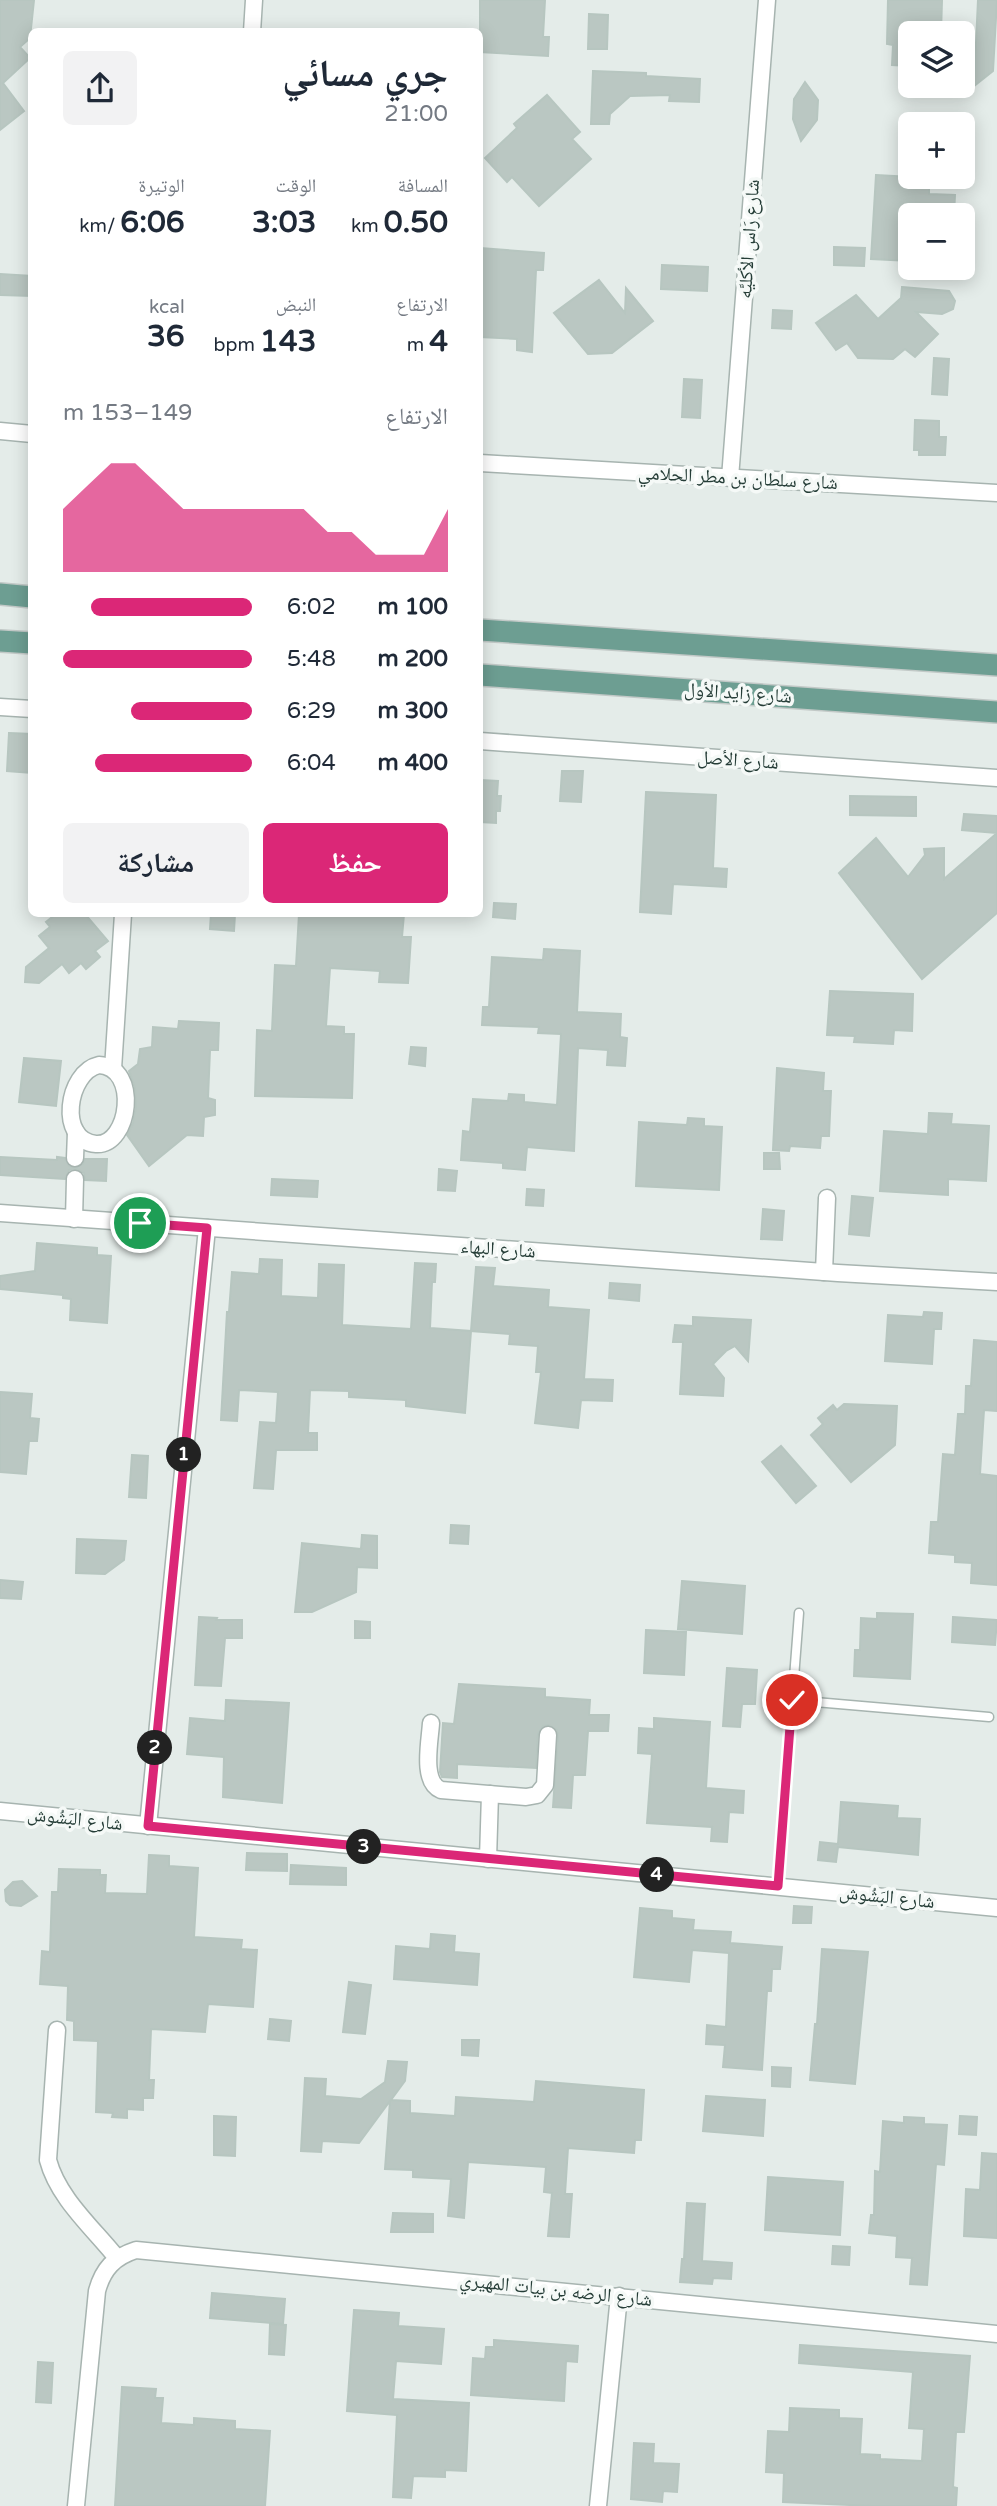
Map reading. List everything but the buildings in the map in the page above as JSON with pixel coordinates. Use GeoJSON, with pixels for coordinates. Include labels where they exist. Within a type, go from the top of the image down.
{"type":"FeatureCollection","features":[{"type":"Feature","properties":{"kind":"main road"},"geometry":{"type":"LineString","coordinates":[[0,594],[28,597]]}},
{"type":"Feature","properties":{"kind":"main road"},"geometry":{"type":"LineString","coordinates":[[483,630],[997,665]]}},
{"type":"Feature","properties":{"kind":"main road"},"geometry":{"type":"LineString","coordinates":[[0,641],[28,643]]}},
{"type":"Feature","properties":{"kind":"main road","name":"شارع زايد الأول"},"geometry":{"type":"LineString","coordinates":[[483,675],[997,712]]}},
{"type":"Feature","properties":{"kind":"street"},"geometry":{"type":"LineString","coordinates":[[252,28],[254,0]]}},
{"type":"Feature","properties":{"kind":"street","name":"شارع رَاس الأكليَّه"},"geometry":{"type":"LineString","coordinates":[[730,478],[767,0]]}},
{"type":"Feature","properties":{"kind":"street"},"geometry":{"type":"LineString","coordinates":[[0,431],[28,434]]}},
{"type":"Feature","properties":{"kind":"street","name":"شارع سلطان بن مطر الحلامي"},"geometry":{"type":"LineString","coordinates":[[483,463],[997,493]]}},
{"type":"Feature","properties":{"kind":"street"},"geometry":{"type":"LineString","coordinates":[[0,707],[28,709]]}},
{"type":"Feature","properties":{"kind":"street","name":"شارع الأصل"},"geometry":{"type":"LineString","coordinates":[[483,741],[997,778]]}},
{"type":"Feature","properties":{"kind":"street"},"geometry":{"type":"LineString","coordinates":[[113,1069],[123,917]]}},
{"type":"Feature","properties":{"kind":"street"},"geometry":{"type":"LineString","coordinates":[[75,1158],[76,1132],[71,1113],[80,1077],[91,1067],[106,1066],[113,1069],[123,1080],[125,1089],[123,1121],[118,1132],[109,1141],[96,1144],[88,1142],[76,1132]]}},
{"type":"Feature","properties":{"kind":"street"},"geometry":{"type":"LineString","coordinates":[[74,1219],[75,1179]]}},
{"type":"Feature","properties":{"kind":"street"},"geometry":{"type":"LineString","coordinates":[[824,1272],[827,1198]]}},
{"type":"Feature","properties":{"kind":"street","name":"شارع البهاء"},"geometry":{"type":"LineString","coordinates":[[0,1213],[997,1282]]}},
{"type":"Feature","properties":{"kind":"street"},"geometry":{"type":"LineString","coordinates":[[148,1826],[207,1228]]}},
{"type":"Feature","properties":{"kind":"street"},"geometry":{"type":"LineString","coordinates":[[431,1723],[428,1774],[432,1785],[441,1790],[532,1797],[542,1790],[545,1784],[548,1735]]}},
{"type":"Feature","properties":{"kind":"street"},"geometry":{"type":"LineString","coordinates":[[488,1858],[490,1794]]}},
{"type":"Feature","properties":{"kind":"street","name":"شارع البَشُوش"},"geometry":{"type":"LineString","coordinates":[[0,1811],[997,1908]]}},
{"type":"Feature","properties":{"kind":"street"},"geometry":{"type":"LineString","coordinates":[[57,2030],[48,2160],[50,2170],[64,2194],[117,2258],[104,2272],[97,2291],[76,2506]]}},
{"type":"Feature","properties":{"kind":"street","name":"شارع الرضه بن بيات المهيري"},"geometry":{"type":"LineString","coordinates":[[117,2258],[146,2249],[997,2334]]}},
{"type":"Feature","properties":{"kind":"street"},"geometry":{"type":"LineString","coordinates":[[598,2506],[618,2296]]}},
{"type":"Feature","properties":{"kind":"lane"},"geometry":{"type":"LineString","coordinates":[[778,1886],[799,1613]]}},
{"type":"Feature","properties":{"kind":"lane"},"geometry":{"type":"LineString","coordinates":[[792,1700],[989,1717]]}},
{"type":"Feature","properties":{"kind":"route"},"geometry":{"type":"LineString","coordinates":[[140,1223],[207,1228],[148,1826],[778,1886],[792,1700]]}}]}
